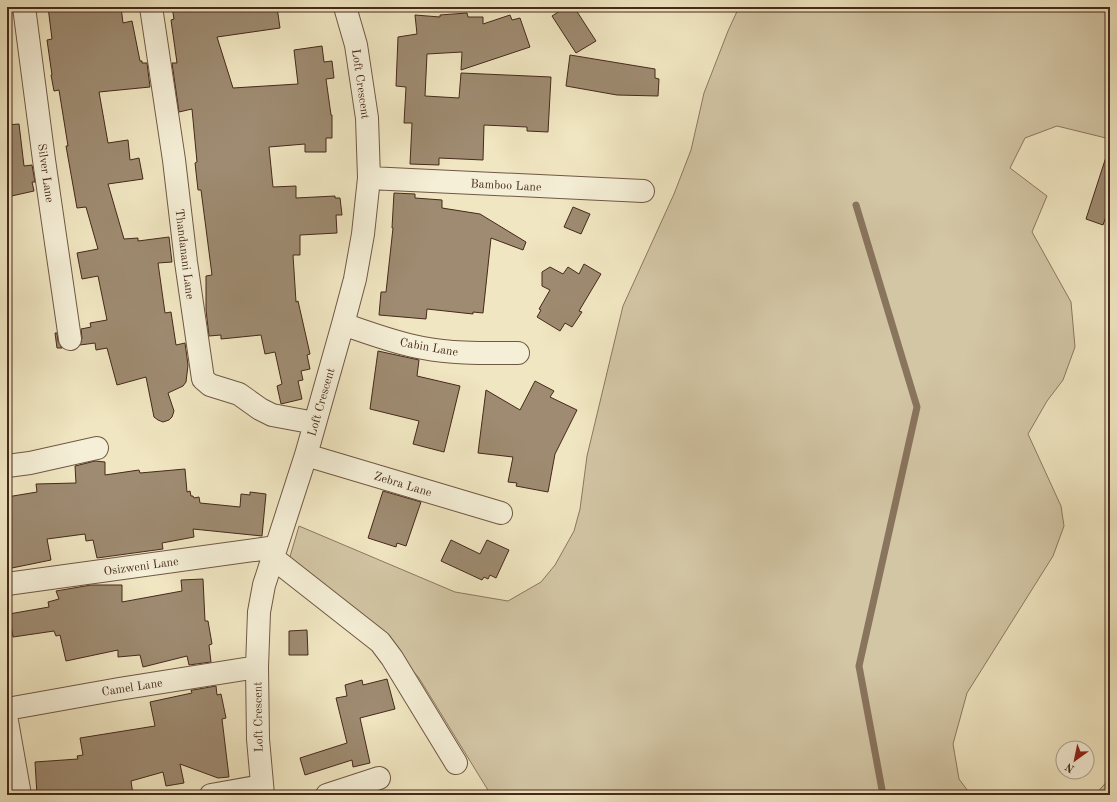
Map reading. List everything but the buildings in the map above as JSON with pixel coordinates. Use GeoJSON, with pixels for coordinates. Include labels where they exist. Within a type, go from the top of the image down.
{"type":"FeatureCollection","features":[{"type":"Feature","properties":{"kind":"street","name":"Silver Lane"},"geometry":{"type":"LineString","coordinates":[[24,7],[70,339]]}},
{"type":"Feature","properties":{"kind":"street","name":"Thandanani Lane"},"geometry":{"type":"LineString","coordinates":[[150,7],[174,160],[186,262],[203,379],[210,385],[239,394],[260,409],[272,415],[315,423]]}},
{"type":"Feature","properties":{"kind":"street","name":"Loft Crescent"},"geometry":{"type":"LineString","coordinates":[[262,791],[258,739],[259,612],[264,585],[306,454],[355,278],[363,234],[369,178],[367,118],[356,45],[345,7]]}},
{"type":"Feature","properties":{"kind":"street","name":"Bamboo Lane"},"geometry":{"type":"LineString","coordinates":[[369,178],[643,191]]}},
{"type":"Feature","properties":{"kind":"street","name":"Cabin Lane"},"geometry":{"type":"LineString","coordinates":[[343,324],[423,348],[453,352],[518,353]]}},
{"type":"Feature","properties":{"kind":"street"},"geometry":{"type":"LineString","coordinates":[[7,466],[30,463],[97,448]]}},
{"type":"Feature","properties":{"kind":"street","name":"Zebra Lane"},"geometry":{"type":"LineString","coordinates":[[306,454],[501,514]]}},
{"type":"Feature","properties":{"kind":"street"},"geometry":{"type":"LineString","coordinates":[[274,552],[380,642],[392,658],[456,764]]}},
{"type":"Feature","properties":{"kind":"street","name":"Osizweni Lane"},"geometry":{"type":"LineString","coordinates":[[7,584],[274,552]]}},
{"type":"Feature","properties":{"kind":"street","name":"Camel Lane"},"geometry":{"type":"LineString","coordinates":[[7,709],[119,689],[258,667]]}},
{"type":"Feature","properties":{"kind":"street"},"geometry":{"type":"LineString","coordinates":[[7,721],[20,795]]}},
{"type":"Feature","properties":{"kind":"street"},"geometry":{"type":"LineString","coordinates":[[327,795],[379,778]]}},
{"type":"Feature","properties":{"kind":"street"},"geometry":{"type":"LineString","coordinates":[[211,795],[262,791]]}},
{"type":"Feature","properties":{"kind":"shaded area"},"geometry":{"type":"Polygon","coordinates":[[[739,7],[1110,7],[1110,139],[1057,126],[1025,138],[1010,168],[1047,196],[1032,232],[1071,302],[1075,347],[1063,380],[1047,401],[1028,434],[1061,506],[1064,526],[1053,556],[967,693],[953,744],[959,779],[968,791],[974,795],[491,795],[419,678],[369,620],[289,560],[299,526],[455,592],[508,601],[541,582],[555,565],[574,531],[580,509],[587,456],[623,306],[674,194],[691,150],[704,93],[739,7]]]}},
{"type":"Feature","properties":{"kind":"shaded area"},"geometry":{"type":"Polygon","coordinates":[[[1110,778],[1110,795],[1095,795],[1110,778]]]}},
{"type":"Feature","properties":{"kind":"waterway"},"geometry":{"type":"LineString","coordinates":[[856,205],[917,407],[859,666],[883,795]]}}]}
